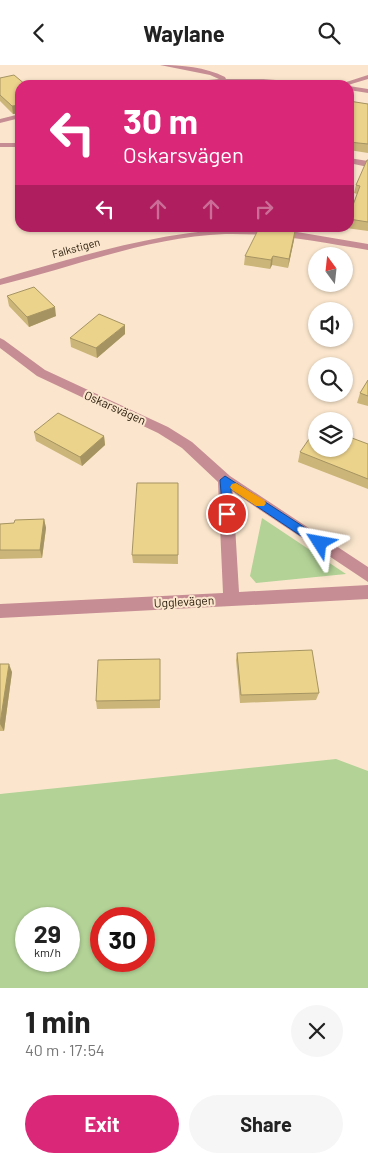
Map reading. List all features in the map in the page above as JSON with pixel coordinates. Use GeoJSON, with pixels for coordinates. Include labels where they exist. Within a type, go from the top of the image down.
{"type":"FeatureCollection","features":[{"type":"Feature","properties":{"kind":"street"},"geometry":{"type":"LineString","coordinates":[[164,65],[212,73],[228,80],[263,80]]}},
{"type":"Feature","properties":{"kind":"street"},"geometry":{"type":"LineString","coordinates":[[354,81],[368,77]]}},
{"type":"Feature","properties":{"kind":"street"},"geometry":{"type":"LineString","coordinates":[[354,90],[368,91]]}},
{"type":"Feature","properties":{"kind":"street"},"geometry":{"type":"LineString","coordinates":[[0,121],[15,117]]}},
{"type":"Feature","properties":{"kind":"street"},"geometry":{"type":"LineString","coordinates":[[0,145],[15,145]]}},
{"type":"Feature","properties":{"kind":"street"},"geometry":{"type":"LineString","coordinates":[[354,162],[368,164]]}},
{"type":"Feature","properties":{"kind":"street","name":"Falkstigen"},"geometry":{"type":"LineString","coordinates":[[0,282],[116,251],[198,235],[239,232]]}},
{"type":"Feature","properties":{"kind":"street","name":"Falkstigen"},"geometry":{"type":"LineString","coordinates":[[264,232],[368,247]]}},
{"type":"Feature","properties":{"kind":"street","name":"Oskarsvägen"},"geometry":{"type":"LineString","coordinates":[[0,342],[41,373],[163,430],[187,445],[225,480],[368,575]]}},
{"type":"Feature","properties":{"kind":"street"},"geometry":{"type":"LineString","coordinates":[[225,480],[231,600]]}},
{"type":"Feature","properties":{"kind":"street","name":"Ugglevägen"},"geometry":{"type":"LineString","coordinates":[[0,611],[368,592]]}},
{"type":"Feature","properties":{"kind":"green space"},"geometry":{"type":"Polygon","coordinates":[[[262,518],[346,574],[256,583],[250,576],[262,518]]]}},
{"type":"Feature","properties":{"kind":"green space"},"geometry":{"type":"Polygon","coordinates":[[[336,759],[368,771],[368,988],[0,988],[0,794],[336,759]]]}},
{"type":"Feature","properties":{"kind":"building"},"geometry":{"type":"Polygon","coordinates":[[[14,75],[20,80],[15,80],[15,106],[12,106],[0,95],[0,78],[14,75]]]}},
{"type":"Feature","properties":{"kind":"building"},"geometry":{"type":"Polygon","coordinates":[[[354,102],[368,104],[368,144],[354,143],[354,102]]]}},
{"type":"Feature","properties":{"kind":"building"},"geometry":{"type":"Polygon","coordinates":[[[368,160],[368,222],[354,220],[354,202],[360,186],[356,185],[368,160]]]}},
{"type":"Feature","properties":{"kind":"building"},"geometry":{"type":"Polygon","coordinates":[[[257,232],[295,232],[289,259],[273,256],[271,260],[245,256],[257,232]]]}},
{"type":"Feature","properties":{"kind":"building"},"geometry":{"type":"Polygon","coordinates":[[[34,287],[55,307],[27,317],[7,296],[34,287]]]}},
{"type":"Feature","properties":{"kind":"building"},"geometry":{"type":"Polygon","coordinates":[[[99,314],[125,325],[96,348],[70,338],[99,314]]]}},
{"type":"Feature","properties":{"kind":"building"},"geometry":{"type":"Polygon","coordinates":[[[368,380],[368,396],[360,393],[368,380]]]}},
{"type":"Feature","properties":{"kind":"building"},"geometry":{"type":"Polygon","coordinates":[[[58,413],[104,436],[80,457],[34,432],[58,413]]]}},
{"type":"Feature","properties":{"kind":"building"},"geometry":{"type":"Polygon","coordinates":[[[353,438],[368,444],[368,479],[313,457],[353,457],[353,438]]]}},
{"type":"Feature","properties":{"kind":"building"},"geometry":{"type":"Polygon","coordinates":[[[308,440],[308,455],[300,452],[308,440]]]}},
{"type":"Feature","properties":{"kind":"building"},"geometry":{"type":"Polygon","coordinates":[[[137,483],[178,483],[178,555],[132,555],[137,483]]]}},
{"type":"Feature","properties":{"kind":"building"},"geometry":{"type":"Polygon","coordinates":[[[44,519],[40,550],[0,550],[0,524],[14,523],[15,520],[44,519]]]}},
{"type":"Feature","properties":{"kind":"building"},"geometry":{"type":"Polygon","coordinates":[[[312,650],[319,693],[241,695],[237,653],[312,650]]]}},
{"type":"Feature","properties":{"kind":"building"},"geometry":{"type":"Polygon","coordinates":[[[160,659],[160,700],[96,701],[98,660],[160,659]]]}},
{"type":"Feature","properties":{"kind":"building"},"geometry":{"type":"Polygon","coordinates":[[[0,664],[9,664],[0,724],[0,664]]]}},
{"type":"Feature","properties":{"kind":"slow traffic"},"geometry":{"type":"LineString","coordinates":[[236,487],[260,503]]}},
{"type":"Feature","properties":{"kind":"route"},"geometry":{"type":"LineString","coordinates":[[227,514],[225,480],[320,543]]}}]}
